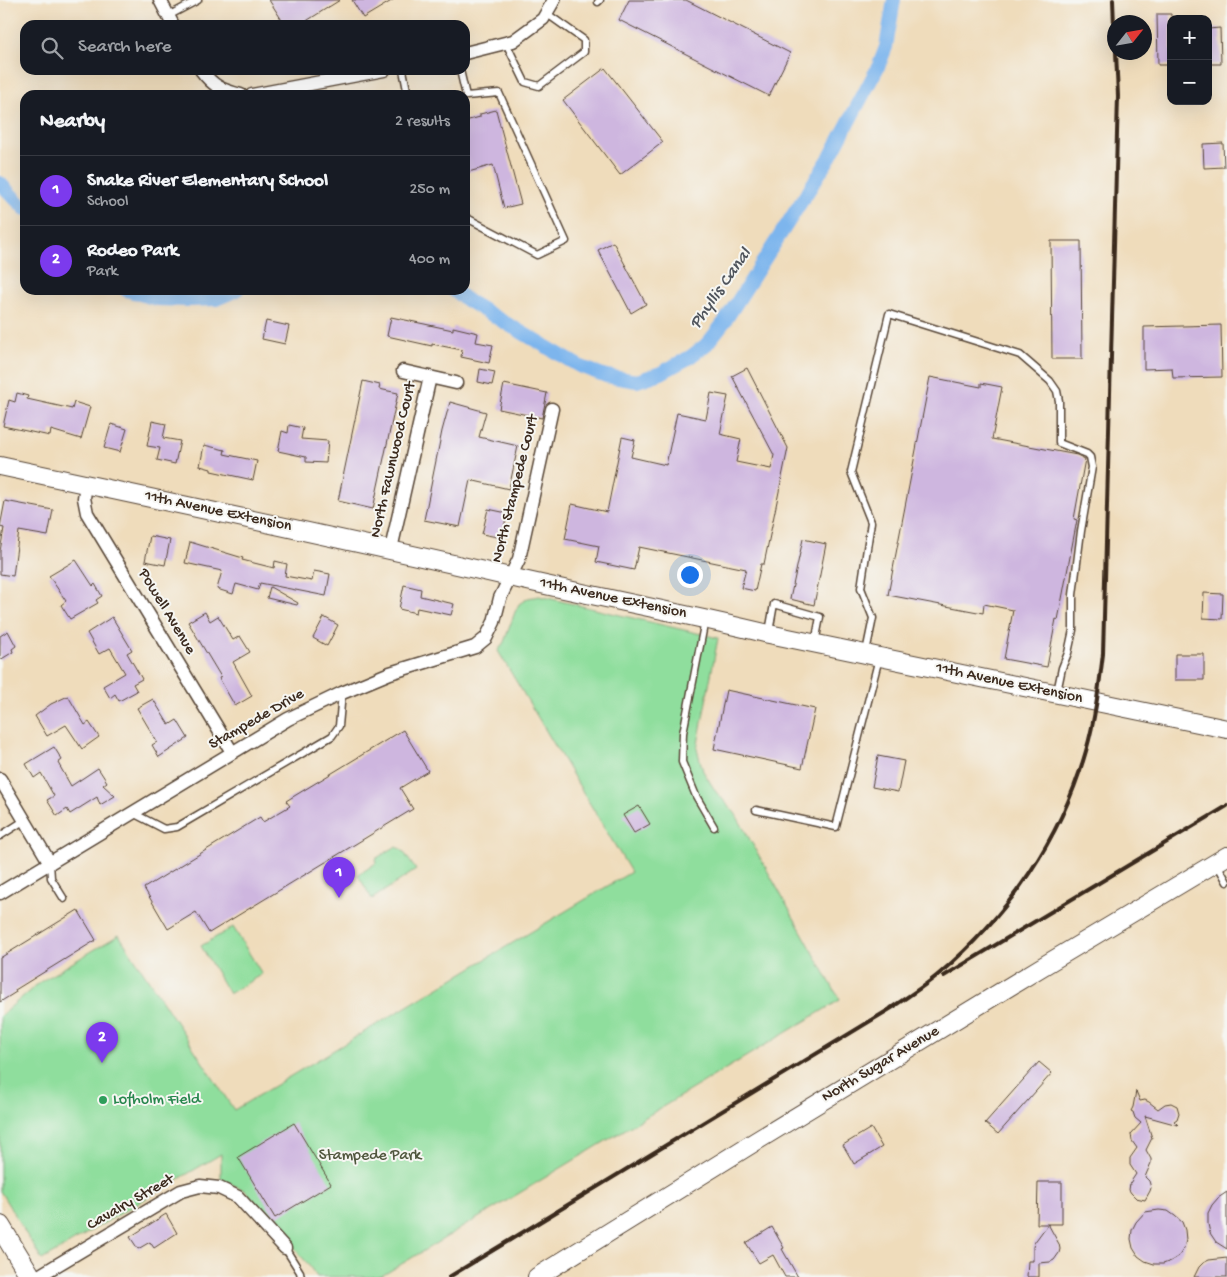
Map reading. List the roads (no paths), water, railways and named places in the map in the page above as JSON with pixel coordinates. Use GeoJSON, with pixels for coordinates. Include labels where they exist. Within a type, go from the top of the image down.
{"type":"FeatureCollection","features":[{"type":"Feature","properties":{"kind":"main road"},"geometry":{"type":"LineString","coordinates":[[0,1226],[31,1277]]}},
{"type":"Feature","properties":{"kind":"street"},"geometry":{"type":"LineString","coordinates":[[160,0],[171,20]]}},
{"type":"Feature","properties":{"kind":"street"},"geometry":{"type":"LineString","coordinates":[[470,52],[513,41],[543,19],[554,0]]}},
{"type":"Feature","properties":{"kind":"street"},"geometry":{"type":"LineString","coordinates":[[205,75],[210,81],[224,90]]}},
{"type":"Feature","properties":{"kind":"street"},"geometry":{"type":"LineString","coordinates":[[278,90],[358,75]]}},
{"type":"Feature","properties":{"kind":"street","name":"North Fawnwood Court"},"geometry":{"type":"LineString","coordinates":[[403,371],[456,382]]}},
{"type":"Feature","properties":{"kind":"street","name":"North Fawnwood Court"},"geometry":{"type":"LineString","coordinates":[[391,550],[430,377]]}},
{"type":"Feature","properties":{"kind":"street","name":"North Stampede Court"},"geometry":{"type":"LineString","coordinates":[[510,577],[518,559],[552,409]]}},
{"type":"Feature","properties":{"kind":"street","name":"11th Avenue Extension"},"geometry":{"type":"LineString","coordinates":[[0,466],[768,634],[1227,730]]}},
{"type":"Feature","properties":{"kind":"street","name":"Powell Avenue"},"geometry":{"type":"LineString","coordinates":[[86,484],[84,498],[87,513],[232,752]]}},
{"type":"Feature","properties":{"kind":"street","name":"Stampede Drive"},"geometry":{"type":"LineString","coordinates":[[0,893],[288,719],[342,693],[390,673],[475,647],[486,638],[494,622],[500,598],[510,577]]}},
{"type":"Feature","properties":{"kind":"street"},"geometry":{"type":"LineString","coordinates":[[0,778],[50,863]]}},
{"type":"Feature","properties":{"kind":"street","name":"North Sugar Avenue"},"geometry":{"type":"LineString","coordinates":[[541,1276],[990,998],[1222,859]]}},
{"type":"Feature","properties":{"kind":"street","name":"Cavalry Street"},"geometry":{"type":"LineString","coordinates":[[37,1277],[181,1191],[200,1186],[219,1188],[238,1197],[285,1248]]}},
{"type":"Feature","properties":{"kind":"lane"},"geometry":{"type":"LineString","coordinates":[[171,20],[198,0]]}},
{"type":"Feature","properties":{"kind":"lane"},"geometry":{"type":"LineString","coordinates":[[506,43],[525,82],[539,86],[584,52],[584,40],[546,13]]}},
{"type":"Feature","properties":{"kind":"lane"},"geometry":{"type":"LineString","coordinates":[[404,75],[407,90]]}},
{"type":"Feature","properties":{"kind":"lane"},"geometry":{"type":"LineString","coordinates":[[461,75],[464,90]]}},
{"type":"Feature","properties":{"kind":"lane"},"geometry":{"type":"LineString","coordinates":[[470,96],[499,93],[566,241],[537,255],[470,220]]}},
{"type":"Feature","properties":{"kind":"lane"},"geometry":{"type":"LineString","coordinates":[[756,810],[836,827],[872,655],[872,618],[862,588],[871,522],[852,472],[889,314],[1020,355],[1050,381],[1057,391],[1059,401],[1059,443],[1090,457],[1092,467],[1072,595],[1072,630],[1068,653],[1056,693]]}},
{"type":"Feature","properties":{"kind":"lane"},"geometry":{"type":"LineString","coordinates":[[768,634],[774,604],[820,617],[815,643]]}},
{"type":"Feature","properties":{"kind":"lane"},"geometry":{"type":"LineString","coordinates":[[706,619],[683,733],[682,762],[696,796],[714,826]]}},
{"type":"Feature","properties":{"kind":"lane"},"geometry":{"type":"LineString","coordinates":[[133,813],[164,829],[177,827],[332,736],[339,726],[342,693]]}},
{"type":"Feature","properties":{"kind":"lane"},"geometry":{"type":"LineString","coordinates":[[0,836],[25,820]]}},
{"type":"Feature","properties":{"kind":"lane"},"geometry":{"type":"LineString","coordinates":[[1222,859],[1227,882]]}},
{"type":"Feature","properties":{"kind":"lane"},"geometry":{"type":"LineString","coordinates":[[50,863],[52,878],[64,899]]}},
{"type":"Feature","properties":{"kind":"lane"},"geometry":{"type":"LineString","coordinates":[[285,1248],[300,1272],[301,1277]]}},
{"type":"Feature","properties":{"kind":"waterway","name":"Phyllis Canal"},"geometry":{"type":"LineString","coordinates":[[460,295],[579,366],[606,376],[637,381],[661,373],[690,357],[707,344],[725,321],[830,157],[879,65],[886,47],[894,0]]}},
{"type":"Feature","properties":{"kind":"waterway","name":"Phyllis Canal"},"geometry":{"type":"LineString","coordinates":[[0,183],[20,204]]}},
{"type":"Feature","properties":{"kind":"waterway","name":"Phyllis Canal"},"geometry":{"type":"LineString","coordinates":[[143,295],[157,299],[189,300],[216,299],[225,295]]}},
{"type":"Feature","properties":{"kind":"railway"},"geometry":{"type":"LineString","coordinates":[[1113,0],[1114,15]]}},
{"type":"Feature","properties":{"kind":"railway"},"geometry":{"type":"LineString","coordinates":[[891,1008],[940,973],[965,950],[1010,900],[1030,873],[1062,815],[1075,783],[1089,739],[1103,654],[1118,96],[1116,60]]}},
{"type":"Feature","properties":{"kind":"railway"},"geometry":{"type":"LineString","coordinates":[[944,976],[1227,806]]}},
{"type":"Feature","properties":{"kind":"railway"},"geometry":{"type":"LineString","coordinates":[[449,1277],[895,1006]]}},
{"type":"Feature","properties":{"kind":"place","name":"Snake River Elementary School"},"geometry":{"type":"Point","coordinates":[339,898]}},
{"type":"Feature","properties":{"kind":"place","name":"Rodeo Park"},"geometry":{"type":"Point","coordinates":[102,1063]}},
{"type":"Feature","properties":{"kind":"place","name":"Lofholm Field"},"geometry":{"type":"Point","coordinates":[103,1100]}},
{"type":"Feature","properties":{"kind":"park label","name":"Stampede Park"},"geometry":{"type":"Point","coordinates":[370,1156]}}]}
